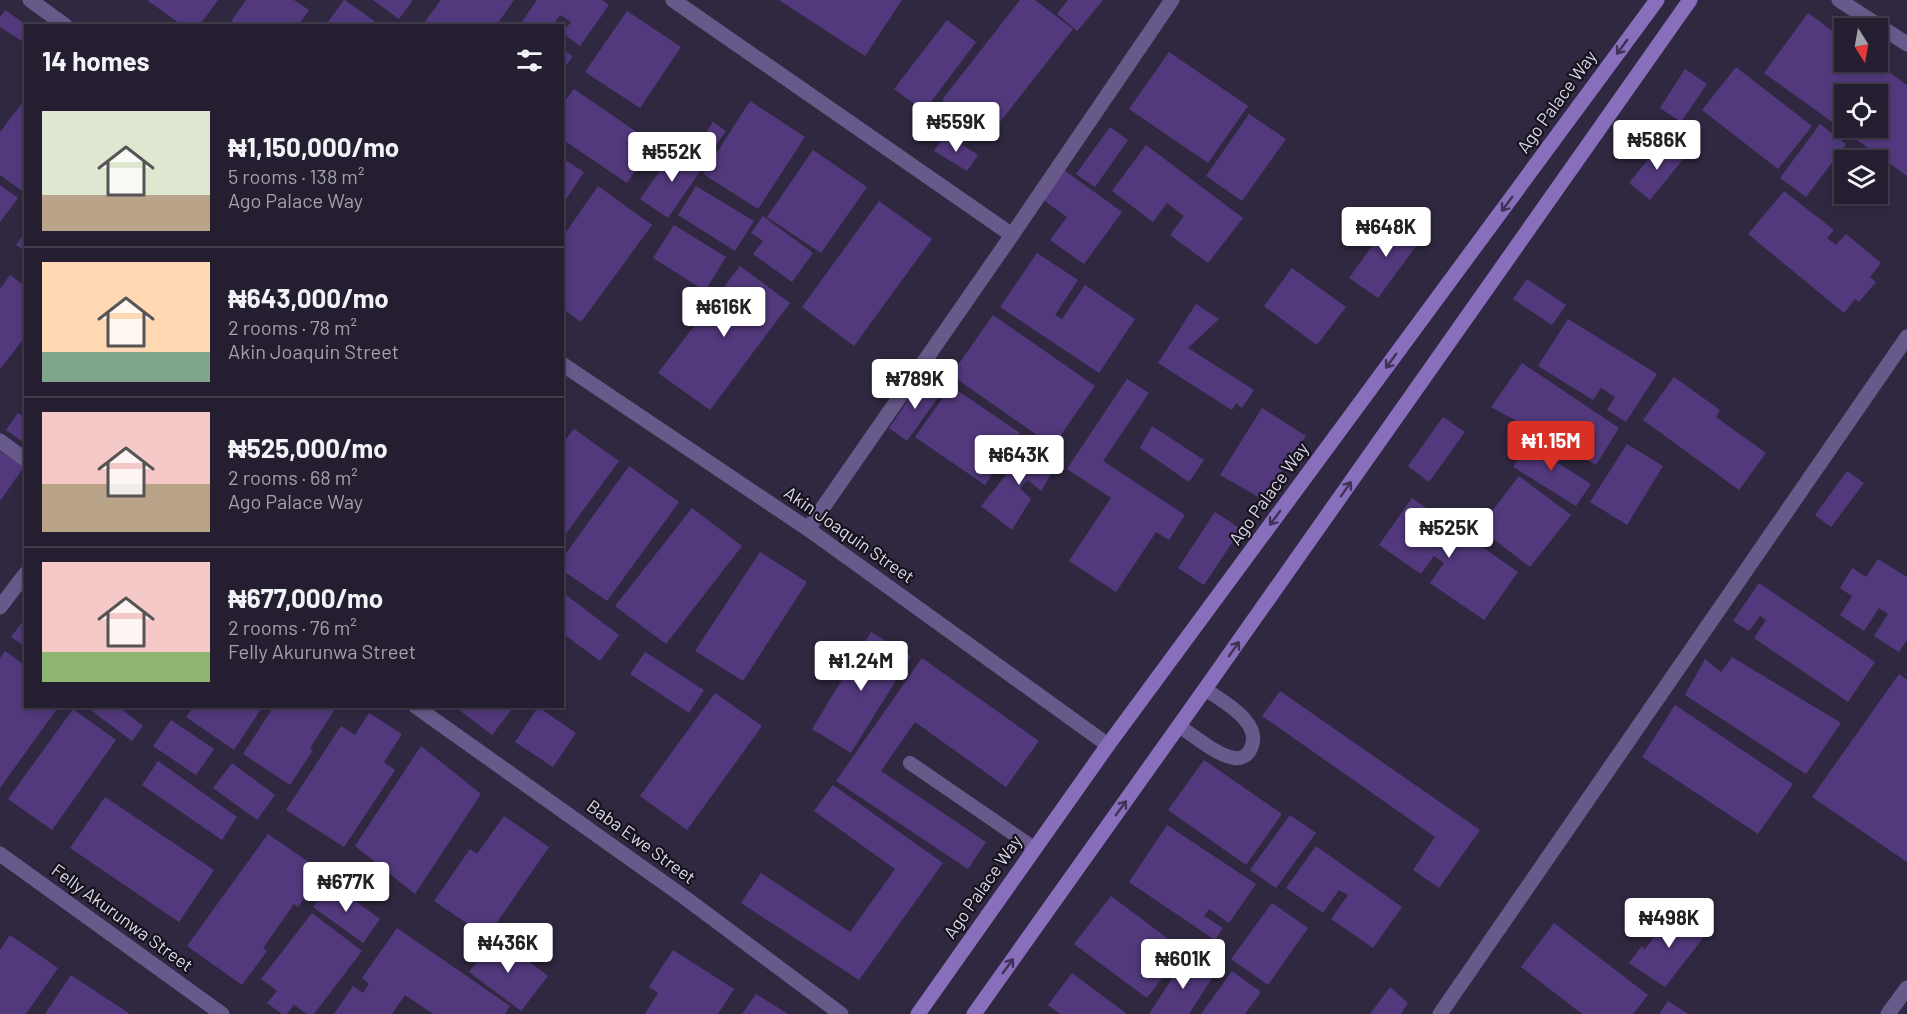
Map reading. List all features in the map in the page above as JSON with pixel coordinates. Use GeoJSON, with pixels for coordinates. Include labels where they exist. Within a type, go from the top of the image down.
{"type":"FeatureCollection","features":[{"type":"Feature","properties":{"kind":"main road","name":"Ago Palace Way"},"geometry":{"type":"LineString","coordinates":[[918,1014],[1108,745],[1657,0]]}},
{"type":"Feature","properties":{"kind":"main road"},"geometry":{"type":"LineString","coordinates":[[974,1014],[1690,0]]}},
{"type":"Feature","properties":{"kind":"street"},"geometry":{"type":"LineString","coordinates":[[30,0],[63,24]]}},
{"type":"Feature","properties":{"kind":"street"},"geometry":{"type":"LineString","coordinates":[[672,0],[695,6],[1012,235]]}},
{"type":"Feature","properties":{"kind":"street"},"geometry":{"type":"LineString","coordinates":[[808,529],[1172,0]]}},
{"type":"Feature","properties":{"kind":"street"},"geometry":{"type":"LineString","coordinates":[[1839,0],[1907,44]]}},
{"type":"Feature","properties":{"kind":"street"},"geometry":{"type":"LineString","coordinates":[[1440,1014],[1907,337]]}},
{"type":"Feature","properties":{"kind":"street","name":"Akin Joaquin Street"},"geometry":{"type":"LineString","coordinates":[[564,365],[808,529],[1108,745]]}},
{"type":"Feature","properties":{"kind":"street"},"geometry":{"type":"LineString","coordinates":[[0,441],[24,459]]}},
{"type":"Feature","properties":{"kind":"street"},"geometry":{"type":"LineString","coordinates":[[0,607],[24,576]]}},
{"type":"Feature","properties":{"kind":"street","name":"Baba Ewe Street"},"geometry":{"type":"LineString","coordinates":[[418,708],[684,897],[841,1014]]}},
{"type":"Feature","properties":{"kind":"street","name":"Felly Akurunwa Street"},"geometry":{"type":"LineString","coordinates":[[0,854],[222,1014]]}},
{"type":"Feature","properties":{"kind":"street"},"geometry":{"type":"LineString","coordinates":[[1888,1014],[1904,998]]}},
{"type":"Feature","properties":{"kind":"lane"},"geometry":{"type":"LineString","coordinates":[[1179,726],[1220,753],[1234,758],[1243,758],[1250,751],[1253,729],[1241,715],[1205,689]]}},
{"type":"Feature","properties":{"kind":"lane"},"geometry":{"type":"LineString","coordinates":[[910,763],[1034,848]]}},
{"type":"Feature","properties":{"kind":"building"},"geometry":{"type":"Polygon","coordinates":[[[147,0],[218,0],[200,24],[180,24],[147,0]]]}},
{"type":"Feature","properties":{"kind":"building"},"geometry":{"type":"Polygon","coordinates":[[[246,0],[294,0],[309,10],[299,24],[229,24],[246,0]]]}},
{"type":"Feature","properties":{"kind":"building"},"geometry":{"type":"Polygon","coordinates":[[[345,0],[378,24],[326,24],[345,0]]]}},
{"type":"Feature","properties":{"kind":"building"},"geometry":{"type":"Polygon","coordinates":[[[373,0],[413,0],[399,19],[373,0]]]}},
{"type":"Feature","properties":{"kind":"building"},"geometry":{"type":"Polygon","coordinates":[[[441,0],[514,0],[497,24],[423,24],[441,0]]]}},
{"type":"Feature","properties":{"kind":"building"},"geometry":{"type":"Polygon","coordinates":[[[537,0],[602,0],[609,5],[580,46],[564,34],[564,31],[571,22],[560,15],[553,24],[520,24],[537,0]]]}},
{"type":"Feature","properties":{"kind":"building"},"geometry":{"type":"Polygon","coordinates":[[[779,0],[902,0],[865,56],[779,0]]]}},
{"type":"Feature","properties":{"kind":"building"},"geometry":{"type":"Polygon","coordinates":[[[1020,0],[1035,0],[1073,29],[989,136],[942,100],[1020,0]]]}},
{"type":"Feature","properties":{"kind":"building"},"geometry":{"type":"Polygon","coordinates":[[[1068,0],[1103,0],[1077,31],[1057,14],[1068,0]]]}},
{"type":"Feature","properties":{"kind":"building"},"geometry":{"type":"Polygon","coordinates":[[[5,10],[25,24],[23,42],[0,27],[0,17],[5,10]]]}},
{"type":"Feature","properties":{"kind":"building"},"geometry":{"type":"Polygon","coordinates":[[[627,11],[681,47],[640,108],[585,72],[627,11]]]}},
{"type":"Feature","properties":{"kind":"building"},"geometry":{"type":"Polygon","coordinates":[[[1808,13],[1834,32],[1834,72],[1888,71],[1907,85],[1907,176],[1888,162],[1888,150],[1871,150],[1854,138],[1888,138],[1888,84],[1834,84],[1834,123],[1764,73],[1808,13]]]}},
{"type":"Feature","properties":{"kind":"building"},"geometry":{"type":"Polygon","coordinates":[[[947,20],[976,42],[924,111],[894,89],[947,20]]]}},
{"type":"Feature","properties":{"kind":"building"},"geometry":{"type":"Polygon","coordinates":[[[564,50],[573,56],[564,68],[564,50]]]}},
{"type":"Feature","properties":{"kind":"building"},"geometry":{"type":"Polygon","coordinates":[[[1169,52],[1248,106],[1208,163],[1129,109],[1169,52]]]}},
{"type":"Feature","properties":{"kind":"building"},"geometry":{"type":"Polygon","coordinates":[[[1736,67],[1812,126],[1778,169],[1702,110],[1736,67]]]}},
{"type":"Feature","properties":{"kind":"building"},"geometry":{"type":"Polygon","coordinates":[[[1685,69],[1707,84],[1681,122],[1660,108],[1685,69]]]}},
{"type":"Feature","properties":{"kind":"building"},"geometry":{"type":"Polygon","coordinates":[[[574,89],[654,144],[627,183],[564,140],[564,102],[574,89]]]}},
{"type":"Feature","properties":{"kind":"building"},"geometry":{"type":"Polygon","coordinates":[[[24,101],[24,193],[0,175],[0,132],[24,101]]]}},
{"type":"Feature","properties":{"kind":"building"},"geometry":{"type":"Polygon","coordinates":[[[750,101],[805,137],[758,209],[703,174],[750,101]]]}},
{"type":"Feature","properties":{"kind":"building"},"geometry":{"type":"Polygon","coordinates":[[[1249,114],[1286,139],[1242,201],[1206,176],[1249,114]]]}},
{"type":"Feature","properties":{"kind":"building"},"geometry":{"type":"Polygon","coordinates":[[[713,122],[726,131],[708,157],[695,149],[713,122]]]}},
{"type":"Feature","properties":{"kind":"building"},"geometry":{"type":"Polygon","coordinates":[[[1820,124],[1834,135],[1834,138],[1838,138],[1846,144],[1841,150],[1834,150],[1834,160],[1806,197],[1780,178],[1820,124]]]}},
{"type":"Feature","properties":{"kind":"building"},"geometry":{"type":"Polygon","coordinates":[[[1110,127],[1128,140],[1095,187],[1076,174],[1110,127]]]}},
{"type":"Feature","properties":{"kind":"building"},"geometry":{"type":"Polygon","coordinates":[[[945,134],[978,155],[967,171],[934,151],[945,134]]]}},
{"type":"Feature","properties":{"kind":"building"},"geometry":{"type":"Polygon","coordinates":[[[1663,141],[1684,158],[1650,200],[1629,183],[1663,141]]]}},
{"type":"Feature","properties":{"kind":"building"},"geometry":{"type":"Polygon","coordinates":[[[1146,145],[1243,218],[1208,263],[1170,235],[1184,216],[1167,203],[1153,222],[1112,191],[1146,145]]]}},
{"type":"Feature","properties":{"kind":"building"},"geometry":{"type":"Polygon","coordinates":[[[676,148],[703,167],[668,218],[640,199],[676,148]]]}},
{"type":"Feature","properties":{"kind":"building"},"geometry":{"type":"Polygon","coordinates":[[[813,150],[867,187],[821,253],[767,217],[813,150]]]}},
{"type":"Feature","properties":{"kind":"building"},"geometry":{"type":"Polygon","coordinates":[[[564,159],[584,172],[564,202],[564,159]]]}},
{"type":"Feature","properties":{"kind":"building"},"geometry":{"type":"Polygon","coordinates":[[[1064,170],[1122,212],[1084,264],[1050,240],[1067,217],[1042,199],[1064,170]]]}},
{"type":"Feature","properties":{"kind":"building"},"geometry":{"type":"Polygon","coordinates":[[[0,185],[18,198],[0,222],[0,185]]]}},
{"type":"Feature","properties":{"kind":"building"},"geometry":{"type":"Polygon","coordinates":[[[598,186],[652,225],[581,322],[564,309],[564,235],[598,186]]]}},
{"type":"Feature","properties":{"kind":"building"},"geometry":{"type":"Polygon","coordinates":[[[696,186],[754,221],[735,251],[678,215],[696,186]]]}},
{"type":"Feature","properties":{"kind":"building"},"geometry":{"type":"Polygon","coordinates":[[[1784,191],[1834,230],[1827,238],[1836,245],[1846,234],[1881,263],[1870,277],[1876,282],[1859,302],[1855,299],[1844,313],[1748,234],[1784,191]]]}},
{"type":"Feature","properties":{"kind":"building"},"geometry":{"type":"Polygon","coordinates":[[[879,201],[932,239],[854,346],[802,307],[879,201]]]}},
{"type":"Feature","properties":{"kind":"building"},"geometry":{"type":"Polygon","coordinates":[[[763,216],[813,253],[792,282],[753,254],[763,241],[751,233],[763,216]]]}},
{"type":"Feature","properties":{"kind":"building"},"geometry":{"type":"Polygon","coordinates":[[[1393,217],[1422,238],[1378,298],[1349,278],[1393,217]]]}},
{"type":"Feature","properties":{"kind":"building"},"geometry":{"type":"Polygon","coordinates":[[[674,225],[726,257],[705,291],[653,258],[674,225]]]}},
{"type":"Feature","properties":{"kind":"building"},"geometry":{"type":"Polygon","coordinates":[[[24,234],[24,251],[16,245],[24,234]]]}},
{"type":"Feature","properties":{"kind":"building"},"geometry":{"type":"Polygon","coordinates":[[[1037,253],[1078,280],[1055,315],[1062,319],[1085,285],[1135,319],[1099,373],[1000,307],[1037,253]]]}},
{"type":"Feature","properties":{"kind":"building"},"geometry":{"type":"Polygon","coordinates":[[[740,266],[790,303],[710,410],[658,373],[740,266]]]}},
{"type":"Feature","properties":{"kind":"building"},"geometry":{"type":"Polygon","coordinates":[[[1292,268],[1346,307],[1317,345],[1264,306],[1292,268]]]}},
{"type":"Feature","properties":{"kind":"building"},"geometry":{"type":"Polygon","coordinates":[[[10,275],[24,286],[24,339],[0,369],[0,289],[10,275]]]}},
{"type":"Feature","properties":{"kind":"building"},"geometry":{"type":"Polygon","coordinates":[[[1527,279],[1566,305],[1552,325],[1513,299],[1527,279]]]}},
{"type":"Feature","properties":{"kind":"building"},"geometry":{"type":"Polygon","coordinates":[[[1196,304],[1219,319],[1188,348],[1254,390],[1242,408],[1236,403],[1232,410],[1158,363],[1196,304]]]}},
{"type":"Feature","properties":{"kind":"building"},"geometry":{"type":"Polygon","coordinates":[[[993,315],[1095,386],[1053,446],[951,375],[993,315]]]}},
{"type":"Feature","properties":{"kind":"building"},"geometry":{"type":"Polygon","coordinates":[[[1568,319],[1657,374],[1626,422],[1607,410],[1615,397],[1601,388],[1593,400],[1538,366],[1568,319]]]}},
{"type":"Feature","properties":{"kind":"building"},"geometry":{"type":"Polygon","coordinates":[[[1522,363],[1619,428],[1596,465],[1491,407],[1522,363]]]}},
{"type":"Feature","properties":{"kind":"building"},"geometry":{"type":"Polygon","coordinates":[[[1674,377],[1720,410],[1716,417],[1766,453],[1739,490],[1643,420],[1674,377]]]}},
{"type":"Feature","properties":{"kind":"building"},"geometry":{"type":"Polygon","coordinates":[[[923,379],[942,392],[907,441],[889,428],[923,379]]]}},
{"type":"Feature","properties":{"kind":"building"},"geometry":{"type":"Polygon","coordinates":[[[1127,379],[1149,393],[1103,461],[1185,515],[1169,540],[1156,532],[1116,592],[1069,561],[1111,498],[1067,469],[1127,379]]]}},
{"type":"Feature","properties":{"kind":"building"},"geometry":{"type":"Polygon","coordinates":[[[951,386],[1020,433],[985,485],[915,437],[951,386]]]}},
{"type":"Feature","properties":{"kind":"building"},"geometry":{"type":"Polygon","coordinates":[[[1262,408],[1306,436],[1262,499],[1220,475],[1262,408]]]}},
{"type":"Feature","properties":{"kind":"building"},"geometry":{"type":"Polygon","coordinates":[[[18,413],[24,418],[24,443],[6,430],[18,413]]]}},
{"type":"Feature","properties":{"kind":"building"},"geometry":{"type":"Polygon","coordinates":[[[1443,417],[1465,432],[1429,482],[1408,466],[1443,417]]]}},
{"type":"Feature","properties":{"kind":"building"},"geometry":{"type":"Polygon","coordinates":[[[1152,426],[1204,460],[1189,482],[1140,448],[1152,426]]]}},
{"type":"Feature","properties":{"kind":"building"},"geometry":{"type":"Polygon","coordinates":[[[574,429],[619,461],[564,536],[564,442],[574,429]]]}},
{"type":"Feature","properties":{"kind":"building"},"geometry":{"type":"Polygon","coordinates":[[[1532,437],[1563,457],[1558,463],[1591,484],[1576,506],[1513,467],[1532,437]]]}},
{"type":"Feature","properties":{"kind":"building"},"geometry":{"type":"Polygon","coordinates":[[[1031,444],[1057,464],[1041,491],[1028,480],[1020,488],[1031,499],[1012,530],[981,506],[1031,444]]]}},
{"type":"Feature","properties":{"kind":"building"},"geometry":{"type":"Polygon","coordinates":[[[1627,444],[1663,466],[1627,525],[1590,502],[1627,444]]]}},
{"type":"Feature","properties":{"kind":"building"},"geometry":{"type":"Polygon","coordinates":[[[0,451],[24,467],[0,501],[0,451]]]}},
{"type":"Feature","properties":{"kind":"building"},"geometry":{"type":"Polygon","coordinates":[[[629,466],[679,502],[607,601],[564,571],[564,556],[629,466]]]}},
{"type":"Feature","properties":{"kind":"building"},"geometry":{"type":"Polygon","coordinates":[[[1847,471],[1864,483],[1831,527],[1815,515],[1847,471]]]}},
{"type":"Feature","properties":{"kind":"building"},"geometry":{"type":"Polygon","coordinates":[[[1519,476],[1571,515],[1530,567],[1479,528],[1519,476]]]}},
{"type":"Feature","properties":{"kind":"building"},"geometry":{"type":"Polygon","coordinates":[[[1412,498],[1518,572],[1484,620],[1430,583],[1444,563],[1434,556],[1421,574],[1379,545],[1412,498]]]}},
{"type":"Feature","properties":{"kind":"building"},"geometry":{"type":"Polygon","coordinates":[[[692,508],[742,546],[666,644],[615,606],[692,508]]]}},
{"type":"Feature","properties":{"kind":"building"},"geometry":{"type":"Polygon","coordinates":[[[1215,512],[1241,529],[1204,585],[1178,568],[1215,512]]]}},
{"type":"Feature","properties":{"kind":"building"},"geometry":{"type":"Polygon","coordinates":[[[760,552],[807,582],[743,681],[695,651],[760,552]]]}},
{"type":"Feature","properties":{"kind":"building"},"geometry":{"type":"Polygon","coordinates":[[[1878,559],[1907,577],[1907,640],[1899,652],[1874,636],[1888,614],[1879,608],[1864,631],[1840,615],[1852,596],[1840,588],[1852,568],[1866,577],[1878,559]]]}},
{"type":"Feature","properties":{"kind":"building"},"geometry":{"type":"Polygon","coordinates":[[[1759,583],[1875,662],[1848,702],[1754,638],[1766,620],[1760,616],[1749,631],[1733,621],[1759,583]]]}},
{"type":"Feature","properties":{"kind":"building"},"geometry":{"type":"Polygon","coordinates":[[[564,594],[619,635],[600,661],[564,634],[564,594]]]}},
{"type":"Feature","properties":{"kind":"building"},"geometry":{"type":"Polygon","coordinates":[[[24,620],[24,646],[11,637],[24,620]]]}},
{"type":"Feature","properties":{"kind":"building"},"geometry":{"type":"Polygon","coordinates":[[[871,632],[911,656],[851,753],[812,729],[871,632]]]}},
{"type":"Feature","properties":{"kind":"building"},"geometry":{"type":"Polygon","coordinates":[[[5,651],[24,665],[24,708],[58,708],[0,788],[0,658],[5,651]]]}},
{"type":"Feature","properties":{"kind":"building"},"geometry":{"type":"Polygon","coordinates":[[[645,652],[704,690],[689,713],[630,674],[645,652]]]}},
{"type":"Feature","properties":{"kind":"building"},"geometry":{"type":"Polygon","coordinates":[[[1732,657],[1841,723],[1806,774],[1685,695],[1705,659],[1721,672],[1732,657]]]}},
{"type":"Feature","properties":{"kind":"building"},"geometry":{"type":"Polygon","coordinates":[[[922,658],[1039,741],[1006,787],[915,722],[881,771],[986,842],[968,869],[836,781],[922,658]]]}},
{"type":"Feature","properties":{"kind":"building"},"geometry":{"type":"Polygon","coordinates":[[[1899,674],[1907,680],[1907,862],[1812,797],[1899,674]]]}},
{"type":"Feature","properties":{"kind":"building"},"geometry":{"type":"Polygon","coordinates":[[[1280,691],[1480,830],[1439,888],[1413,870],[1435,837],[1262,716],[1280,691]]]}},
{"type":"Feature","properties":{"kind":"building"},"geometry":{"type":"Polygon","coordinates":[[[715,693],[762,726],[687,830],[640,796],[715,693]]]}},
{"type":"Feature","properties":{"kind":"building"},"geometry":{"type":"Polygon","coordinates":[[[1675,705],[1793,784],[1758,834],[1642,757],[1675,705]]]}},
{"type":"Feature","properties":{"kind":"building"},"geometry":{"type":"Polygon","coordinates":[[[94,708],[120,708],[143,726],[132,741],[92,711],[94,708]]]}},
{"type":"Feature","properties":{"kind":"building"},"geometry":{"type":"Polygon","coordinates":[[[193,708],[262,708],[234,750],[186,717],[193,708]]]}},
{"type":"Feature","properties":{"kind":"building"},"geometry":{"type":"Polygon","coordinates":[[[273,708],[335,709],[310,748],[313,750],[290,785],[243,754],[273,708]]]}},
{"type":"Feature","properties":{"kind":"building"},"geometry":{"type":"Polygon","coordinates":[[[457,708],[512,708],[492,735],[457,708]]]}},
{"type":"Feature","properties":{"kind":"building"},"geometry":{"type":"Polygon","coordinates":[[[537,708],[576,733],[553,767],[515,742],[537,708]]]}},
{"type":"Feature","properties":{"kind":"building"},"geometry":{"type":"Polygon","coordinates":[[[73,709],[116,740],[52,830],[8,799],[73,709]]]}},
{"type":"Feature","properties":{"kind":"building"},"geometry":{"type":"Polygon","coordinates":[[[369,713],[402,734],[384,762],[395,770],[344,847],[286,810],[341,726],[355,735],[369,713]]]}},
{"type":"Feature","properties":{"kind":"building"},"geometry":{"type":"Polygon","coordinates":[[[171,720],[214,749],[196,775],[153,746],[171,720]]]}},
{"type":"Feature","properties":{"kind":"building"},"geometry":{"type":"Polygon","coordinates":[[[421,746],[481,794],[415,894],[355,846],[421,746]]]}},
{"type":"Feature","properties":{"kind":"building"},"geometry":{"type":"Polygon","coordinates":[[[1204,760],[1282,814],[1246,865],[1168,810],[1204,760]]]}},
{"type":"Feature","properties":{"kind":"building"},"geometry":{"type":"Polygon","coordinates":[[[158,761],[237,817],[222,840],[142,785],[158,761]]]}},
{"type":"Feature","properties":{"kind":"building"},"geometry":{"type":"Polygon","coordinates":[[[232,763],[275,795],[257,820],[213,788],[232,763]]]}},
{"type":"Feature","properties":{"kind":"building"},"geometry":{"type":"Polygon","coordinates":[[[833,785],[943,863],[859,980],[741,903],[761,873],[850,932],[895,869],[814,811],[833,785]]]}},
{"type":"Feature","properties":{"kind":"building"},"geometry":{"type":"Polygon","coordinates":[[[105,797],[214,870],[179,922],[70,848],[105,797]]]}},
{"type":"Feature","properties":{"kind":"building"},"geometry":{"type":"Polygon","coordinates":[[[1290,815],[1316,833],[1276,888],[1250,870],[1290,815]]]}},
{"type":"Feature","properties":{"kind":"building"},"geometry":{"type":"Polygon","coordinates":[[[504,816],[549,847],[487,937],[434,901],[470,849],[477,854],[504,816]]]}},
{"type":"Feature","properties":{"kind":"building"},"geometry":{"type":"Polygon","coordinates":[[[1167,825],[1256,884],[1229,923],[1209,909],[1204,916],[1223,928],[1215,940],[1129,882],[1167,825]]]}},
{"type":"Feature","properties":{"kind":"building"},"geometry":{"type":"Polygon","coordinates":[[[268,834],[323,872],[298,907],[294,904],[263,948],[267,951],[242,985],[187,946],[268,834]]]}},
{"type":"Feature","properties":{"kind":"building"},"geometry":{"type":"Polygon","coordinates":[[[1316,846],[1402,907],[1373,948],[1331,919],[1348,895],[1339,890],[1323,913],[1286,888],[1316,846]]]}},
{"type":"Feature","properties":{"kind":"building"},"geometry":{"type":"Polygon","coordinates":[[[330,883],[380,919],[363,943],[313,907],[330,883]]]}},
{"type":"Feature","properties":{"kind":"building"},"geometry":{"type":"Polygon","coordinates":[[[1111,896],[1183,950],[1147,998],[1074,944],[1111,896]]]}},
{"type":"Feature","properties":{"kind":"building"},"geometry":{"type":"Polygon","coordinates":[[[1272,903],[1308,928],[1268,985],[1231,959],[1272,903]]]}},
{"type":"Feature","properties":{"kind":"building"},"geometry":{"type":"Polygon","coordinates":[[[1675,910],[1707,933],[1665,987],[1629,963],[1642,946],[1644,950],[1675,910]]]}},
{"type":"Feature","properties":{"kind":"building"},"geometry":{"type":"Polygon","coordinates":[[[312,913],[362,951],[314,1014],[307,1014],[294,1005],[287,1014],[282,1014],[267,1003],[277,991],[261,979],[312,913]]]}},
{"type":"Feature","properties":{"kind":"building"},"geometry":{"type":"Polygon","coordinates":[[[1554,923],[1648,995],[1633,1014],[1582,1014],[1521,967],[1554,923]]]}},
{"type":"Feature","properties":{"kind":"building"},"geometry":{"type":"Polygon","coordinates":[[[397,928],[510,1006],[505,1014],[433,1014],[405,995],[392,1014],[334,1014],[353,986],[363,993],[369,984],[362,978],[397,928]]]}},
{"type":"Feature","properties":{"kind":"building"},"geometry":{"type":"Polygon","coordinates":[[[10,935],[58,968],[26,1014],[0,1014],[0,950],[10,935]]]}},
{"type":"Feature","properties":{"kind":"building"},"geometry":{"type":"Polygon","coordinates":[[[496,936],[548,976],[521,1011],[469,972],[496,936]]]}},
{"type":"Feature","properties":{"kind":"building"},"geometry":{"type":"Polygon","coordinates":[[[673,950],[734,989],[718,1014],[645,1014],[658,993],[649,987],[673,950]]]}},
{"type":"Feature","properties":{"kind":"building"},"geometry":{"type":"Polygon","coordinates":[[[1186,957],[1214,975],[1189,1014],[1149,1014],[1186,957]]]}},
{"type":"Feature","properties":{"kind":"building"},"geometry":{"type":"Polygon","coordinates":[[[1232,971],[1261,992],[1245,1014],[1201,1014],[1232,971]]]}},
{"type":"Feature","properties":{"kind":"building"},"geometry":{"type":"Polygon","coordinates":[[[1072,973],[1127,1014],[1060,1014],[1048,1005],[1072,973]]]}},
{"type":"Feature","properties":{"kind":"building"},"geometry":{"type":"Polygon","coordinates":[[[71,975],[130,1014],[45,1014],[71,975]]]}},
{"type":"Feature","properties":{"kind":"building"},"geometry":{"type":"Polygon","coordinates":[[[1390,987],[1408,1003],[1401,1014],[1370,1014],[1390,987]]]}},
{"type":"Feature","properties":{"kind":"building"},"geometry":{"type":"Polygon","coordinates":[[[756,994],[788,1014],[742,1014],[756,994]]]}},
{"type":"Feature","properties":{"kind":"building"},"geometry":{"type":"Polygon","coordinates":[[[1668,1001],[1688,1014],[1659,1014],[1668,1001]]]}}]}
